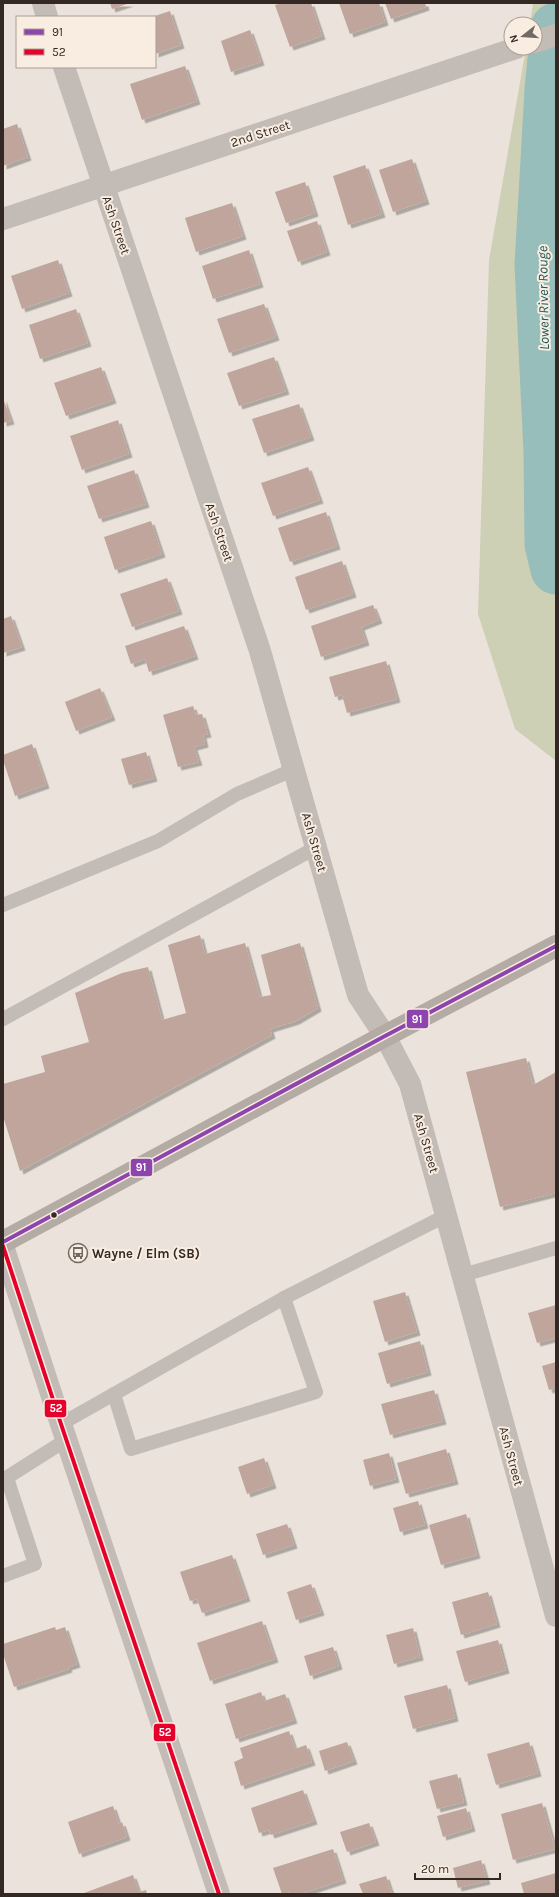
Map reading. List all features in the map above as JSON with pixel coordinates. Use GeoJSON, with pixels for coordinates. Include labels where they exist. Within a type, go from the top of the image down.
{"type":"FeatureCollection","features":[{"type":"Feature","properties":{"kind":"main road"},"geometry":{"type":"LineString","coordinates":[[3,1242],[385,1036],[556,946]]}},
{"type":"Feature","properties":{"kind":"street"},"geometry":{"type":"LineString","coordinates":[[43,3],[47,16]]}},
{"type":"Feature","properties":{"kind":"street"},"geometry":{"type":"LineString","coordinates":[[543,39],[556,35]]}},
{"type":"Feature","properties":{"kind":"street","name":"2nd Street"},"geometry":{"type":"LineString","coordinates":[[3,219],[503,52]]}},
{"type":"Feature","properties":{"kind":"street","name":"Ash Street"},"geometry":{"type":"LineString","coordinates":[[64,68],[260,652],[358,994],[385,1036],[410,1084],[556,1616]]}},
{"type":"Feature","properties":{"kind":"street"},"geometry":{"type":"LineString","coordinates":[[3,1246],[63,1432],[219,1894]]}},
{"type":"Feature","properties":{"kind":"lane"},"geometry":{"type":"LineString","coordinates":[[3,905],[158,841],[237,794],[295,770]]}},
{"type":"Feature","properties":{"kind":"lane"},"geometry":{"type":"LineString","coordinates":[[3,1019],[316,847]]}},
{"type":"Feature","properties":{"kind":"lane"},"geometry":{"type":"LineString","coordinates":[[3,1576],[35,1564],[5,1479],[63,1432],[114,1394],[284,1298],[447,1215]]}},
{"type":"Feature","properties":{"kind":"lane"},"geometry":{"type":"LineString","coordinates":[[463,1275],[556,1248]]}},
{"type":"Feature","properties":{"kind":"lane"},"geometry":{"type":"LineString","coordinates":[[114,1394],[131,1449],[316,1392],[284,1298]]}},
{"type":"Feature","properties":{"kind":"green space"},"geometry":{"type":"Polygon","coordinates":[[[533,3],[556,3],[556,761],[515,729],[478,614],[489,260],[525,56],[543,56],[543,16],[531,16],[533,3]]]}},
{"type":"Feature","properties":{"kind":"building"},"geometry":{"type":"Polygon","coordinates":[[[110,3],[130,3],[112,9],[110,3]]]}},
{"type":"Feature","properties":{"kind":"building"},"geometry":{"type":"Polygon","coordinates":[[[282,3],[311,3],[322,36],[290,47],[275,5],[282,3]]]}},
{"type":"Feature","properties":{"kind":"building"},"geometry":{"type":"Polygon","coordinates":[[[339,3],[379,3],[385,22],[350,34],[339,3]]]}},
{"type":"Feature","properties":{"kind":"building"},"geometry":{"type":"Polygon","coordinates":[[[385,3],[425,3],[426,7],[391,19],[385,3]]]}},
{"type":"Feature","properties":{"kind":"building"},"geometry":{"type":"Polygon","coordinates":[[[170,11],[181,45],[156,54],[155,16],[170,11]]]}},
{"type":"Feature","properties":{"kind":"building"},"geometry":{"type":"Polygon","coordinates":[[[250,30],[261,62],[231,72],[221,41],[250,30]]]}},
{"type":"Feature","properties":{"kind":"building"},"geometry":{"type":"Polygon","coordinates":[[[185,66],[197,101],[142,120],[130,84],[185,66]]]}},
{"type":"Feature","properties":{"kind":"building"},"geometry":{"type":"Polygon","coordinates":[[[17,124],[28,157],[3,166],[3,129],[17,124]]]}},
{"type":"Feature","properties":{"kind":"building"},"geometry":{"type":"Polygon","coordinates":[[[412,159],[426,201],[393,212],[379,170],[412,159]]]}},
{"type":"Feature","properties":{"kind":"building"},"geometry":{"type":"Polygon","coordinates":[[[365,165],[382,214],[348,225],[333,176],[365,165]]]}},
{"type":"Feature","properties":{"kind":"building"},"geometry":{"type":"Polygon","coordinates":[[[305,182],[315,213],[286,223],[275,192],[305,182]]]}},
{"type":"Feature","properties":{"kind":"building"},"geometry":{"type":"Polygon","coordinates":[[[232,203],[243,236],[196,252],[185,218],[232,203]]]}},
{"type":"Feature","properties":{"kind":"building"},"geometry":{"type":"Polygon","coordinates":[[[317,221],[327,252],[298,262],[287,231],[317,221]]]}},
{"type":"Feature","properties":{"kind":"building"},"geometry":{"type":"Polygon","coordinates":[[[249,250],[260,284],[213,299],[202,266],[249,250]]]}},
{"type":"Feature","properties":{"kind":"building"},"geometry":{"type":"Polygon","coordinates":[[[58,260],[69,293],[22,309],[11,276],[58,260]]]}},
{"type":"Feature","properties":{"kind":"building"},"geometry":{"type":"Polygon","coordinates":[[[264,304],[276,337],[229,353],[217,319],[264,304]]]}},
{"type":"Feature","properties":{"kind":"building"},"geometry":{"type":"Polygon","coordinates":[[[76,309],[88,343],[40,359],[29,325],[76,309]]]}},
{"type":"Feature","properties":{"kind":"building"},"geometry":{"type":"Polygon","coordinates":[[[274,357],[286,391],[239,406],[227,373],[274,357]]]}},
{"type":"Feature","properties":{"kind":"building"},"geometry":{"type":"Polygon","coordinates":[[[101,367],[113,400],[66,416],[54,383],[101,367]]]}},
{"type":"Feature","properties":{"kind":"building"},"geometry":{"type":"Polygon","coordinates":[[[3,398],[11,421],[3,423],[3,398]]]}},
{"type":"Feature","properties":{"kind":"building"},"geometry":{"type":"Polygon","coordinates":[[[299,404],[311,437],[264,453],[252,419],[299,404]]]}},
{"type":"Feature","properties":{"kind":"building"},"geometry":{"type":"Polygon","coordinates":[[[118,420],[129,454],[82,470],[70,436],[118,420]]]}},
{"type":"Feature","properties":{"kind":"building"},"geometry":{"type":"Polygon","coordinates":[[[308,467],[320,500],[273,516],[261,483],[308,467]]]}},
{"type":"Feature","properties":{"kind":"building"},"geometry":{"type":"Polygon","coordinates":[[[134,470],[146,504],[99,519],[87,486],[134,470]]]}},
{"type":"Feature","properties":{"kind":"building"},"geometry":{"type":"Polygon","coordinates":[[[326,512],[337,546],[290,562],[278,528],[326,512]]]}},
{"type":"Feature","properties":{"kind":"building"},"geometry":{"type":"Polygon","coordinates":[[[151,521],[162,554],[115,570],[104,537],[151,521]]]}},
{"type":"Feature","properties":{"kind":"building"},"geometry":{"type":"Polygon","coordinates":[[[342,561],[353,594],[306,610],[295,577],[342,561]]]}},
{"type":"Feature","properties":{"kind":"building"},"geometry":{"type":"Polygon","coordinates":[[[167,578],[179,611],[132,627],[120,594],[167,578]]]}},
{"type":"Feature","properties":{"kind":"building"},"geometry":{"type":"Polygon","coordinates":[[[373,605],[379,620],[361,627],[366,642],[321,657],[311,626],[373,605]]]}},
{"type":"Feature","properties":{"kind":"building"},"geometry":{"type":"Polygon","coordinates":[[[11,616],[22,647],[3,653],[3,619],[11,616]]]}},
{"type":"Feature","properties":{"kind":"building"},"geometry":{"type":"Polygon","coordinates":[[[184,626],[195,656],[149,672],[145,659],[131,664],[125,646],[184,626]]]}},
{"type":"Feature","properties":{"kind":"building"},"geometry":{"type":"Polygon","coordinates":[[[386,661],[397,699],[347,713],[342,695],[335,697],[329,677],[386,661]]]}},
{"type":"Feature","properties":{"kind":"building"},"geometry":{"type":"Polygon","coordinates":[[[100,688],[112,717],[76,731],[65,702],[100,688]]]}},
{"type":"Feature","properties":{"kind":"building"},"geometry":{"type":"Polygon","coordinates":[[[193,706],[196,715],[202,714],[208,734],[203,735],[205,744],[194,747],[199,762],[178,767],[163,715],[193,706]]]}},
{"type":"Feature","properties":{"kind":"building"},"geometry":{"type":"Polygon","coordinates":[[[32,744],[46,785],[15,796],[3,760],[3,755],[32,744]]]}},
{"type":"Feature","properties":{"kind":"building"},"geometry":{"type":"Polygon","coordinates":[[[146,752],[154,778],[129,785],[121,759],[146,752]]]}},
{"type":"Feature","properties":{"kind":"building"},"geometry":{"type":"Polygon","coordinates":[[[200,935],[205,954],[245,943],[260,997],[271,995],[261,955],[300,943],[318,1008],[296,1021],[270,1029],[272,1035],[20,1171],[3,1116],[3,1084],[45,1072],[41,1056],[89,1042],[75,993],[122,973],[148,967],[162,1020],[186,1013],[168,945],[200,935]]]}},
{"type":"Feature","properties":{"kind":"building"},"geometry":{"type":"Polygon","coordinates":[[[526,1058],[533,1085],[556,1072],[556,1193],[500,1207],[466,1072],[526,1058]]]}},
{"type":"Feature","properties":{"kind":"building"},"geometry":{"type":"Polygon","coordinates":[[[405,1292],[417,1332],[385,1342],[373,1301],[405,1292]]]}},
{"type":"Feature","properties":{"kind":"building"},"geometry":{"type":"Polygon","coordinates":[[[556,1305],[556,1338],[537,1343],[528,1313],[556,1305]]]}},
{"type":"Feature","properties":{"kind":"building"},"geometry":{"type":"Polygon","coordinates":[[[420,1341],[428,1372],[387,1384],[378,1353],[420,1341]]]}},
{"type":"Feature","properties":{"kind":"building"},"geometry":{"type":"Polygon","coordinates":[[[556,1362],[556,1388],[549,1390],[542,1366],[556,1362]]]}},
{"type":"Feature","properties":{"kind":"building"},"geometry":{"type":"Polygon","coordinates":[[[434,1390],[443,1421],[390,1435],[381,1404],[434,1390]]]}},
{"type":"Feature","properties":{"kind":"building"},"geometry":{"type":"Polygon","coordinates":[[[446,1449],[455,1481],[406,1494],[397,1463],[446,1449]]]}},
{"type":"Feature","properties":{"kind":"building"},"geometry":{"type":"Polygon","coordinates":[[[389,1453],[396,1479],[370,1486],[363,1460],[389,1453]]]}},
{"type":"Feature","properties":{"kind":"building"},"geometry":{"type":"Polygon","coordinates":[[[264,1458],[273,1485],[247,1494],[238,1467],[264,1458]]]}},
{"type":"Feature","properties":{"kind":"building"},"geometry":{"type":"Polygon","coordinates":[[[418,1501],[425,1525],[400,1532],[393,1508],[418,1501]]]}},
{"type":"Feature","properties":{"kind":"building"},"geometry":{"type":"Polygon","coordinates":[[[466,1514],[477,1555],[441,1565],[429,1525],[466,1514]]]}},
{"type":"Feature","properties":{"kind":"building"},"geometry":{"type":"Polygon","coordinates":[[[287,1524],[294,1545],[263,1555],[256,1534],[287,1524]]]}},
{"type":"Feature","properties":{"kind":"building"},"geometry":{"type":"Polygon","coordinates":[[[232,1555],[247,1598],[202,1613],[197,1599],[190,1601],[180,1572],[232,1555]]]}},
{"type":"Feature","properties":{"kind":"building"},"geometry":{"type":"Polygon","coordinates":[[[311,1584],[321,1612],[296,1620],[287,1592],[311,1584]]]}},
{"type":"Feature","properties":{"kind":"building"},"geometry":{"type":"Polygon","coordinates":[[[488,1592],[497,1624],[461,1635],[452,1602],[488,1592]]]}},
{"type":"Feature","properties":{"kind":"building"},"geometry":{"type":"Polygon","coordinates":[[[262,1621],[275,1659],[210,1681],[197,1643],[262,1621]]]}},
{"type":"Feature","properties":{"kind":"building"},"geometry":{"type":"Polygon","coordinates":[[[55,1627],[56,1630],[65,1627],[77,1664],[68,1667],[69,1669],[14,1687],[3,1654],[3,1644],[55,1627]]]}},
{"type":"Feature","properties":{"kind":"building"},"geometry":{"type":"Polygon","coordinates":[[[413,1628],[420,1657],[394,1664],[386,1635],[413,1628]]]}},
{"type":"Feature","properties":{"kind":"building"},"geometry":{"type":"Polygon","coordinates":[[[498,1640],[506,1670],[465,1682],[456,1651],[498,1640]]]}},
{"type":"Feature","properties":{"kind":"building"},"geometry":{"type":"Polygon","coordinates":[[[333,1647],[339,1666],[310,1676],[304,1656],[333,1647]]]}},
{"type":"Feature","properties":{"kind":"building"},"geometry":{"type":"Polygon","coordinates":[[[447,1685],[455,1718],[413,1729],[404,1696],[447,1685]]]}},
{"type":"Feature","properties":{"kind":"building"},"geometry":{"type":"Polygon","coordinates":[[[261,1692],[264,1701],[285,1694],[294,1720],[236,1739],[225,1704],[261,1692]]]}},
{"type":"Feature","properties":{"kind":"building"},"geometry":{"type":"Polygon","coordinates":[[[289,1731],[295,1749],[306,1745],[312,1762],[241,1786],[234,1762],[243,1758],[240,1748],[289,1731]]]}},
{"type":"Feature","properties":{"kind":"building"},"geometry":{"type":"Polygon","coordinates":[[[347,1742],[354,1761],[325,1771],[319,1751],[347,1742]]]}},
{"type":"Feature","properties":{"kind":"building"},"geometry":{"type":"Polygon","coordinates":[[[529,1742],[538,1773],[496,1785],[487,1754],[529,1742]]]}},
{"type":"Feature","properties":{"kind":"building"},"geometry":{"type":"Polygon","coordinates":[[[457,1774],[464,1802],[437,1809],[429,1781],[457,1774]]]}},
{"type":"Feature","properties":{"kind":"building"},"geometry":{"type":"Polygon","coordinates":[[[303,1790],[314,1821],[271,1835],[269,1830],[259,1833],[251,1808],[303,1790]]]}},
{"type":"Feature","properties":{"kind":"building"},"geometry":{"type":"Polygon","coordinates":[[[542,1803],[555,1849],[513,1860],[501,1814],[542,1803]]]}},
{"type":"Feature","properties":{"kind":"building"},"geometry":{"type":"Polygon","coordinates":[[[113,1806],[119,1824],[122,1822],[127,1837],[79,1854],[68,1822],[113,1806]]]}},
{"type":"Feature","properties":{"kind":"building"},"geometry":{"type":"Polygon","coordinates":[[[466,1808],[472,1828],[443,1837],[437,1816],[466,1808]]]}},
{"type":"Feature","properties":{"kind":"building"},"geometry":{"type":"Polygon","coordinates":[[[369,1823],[376,1842],[347,1852],[340,1832],[369,1823]]]}},
{"type":"Feature","properties":{"kind":"building"},"geometry":{"type":"Polygon","coordinates":[[[333,1849],[343,1880],[300,1894],[290,1894],[290,1892],[282,1894],[273,1868],[333,1849]]]}},
{"type":"Feature","properties":{"kind":"building"},"geometry":{"type":"Polygon","coordinates":[[[481,1860],[487,1881],[458,1888],[453,1868],[481,1860]]]}},
{"type":"Feature","properties":{"kind":"building"},"geometry":{"type":"Polygon","coordinates":[[[556,1873],[556,1894],[524,1894],[521,1883],[556,1873]]]}},
{"type":"Feature","properties":{"kind":"building"},"geometry":{"type":"Polygon","coordinates":[[[133,1875],[139,1892],[146,1890],[147,1894],[84,1894],[84,1893],[133,1875]]]}},
{"type":"Feature","properties":{"kind":"building"},"geometry":{"type":"Polygon","coordinates":[[[386,1876],[392,1894],[363,1894],[359,1884],[386,1876]]]}},
{"type":"Feature","properties":{"kind":"waterway","name":"Lower River Rouge"},"geometry":{"type":"LineString","coordinates":[[556,28],[550,90],[540,265],[549,452],[550,544],[556,569]]}},
{"type":"Feature","properties":{"kind":"transit line","name":"91"},"geometry":{"type":"LineString","coordinates":[[3,1242],[385,1036],[556,946]]}},
{"type":"Feature","properties":{"kind":"transit line","name":"52"},"geometry":{"type":"LineString","coordinates":[[3,1246],[61,1424],[219,1894]]}},
{"type":"Feature","properties":{"kind":"place","name":"Wayne / Elm (SB)"},"geometry":{"type":"Point","coordinates":[78,1253]}}]}
